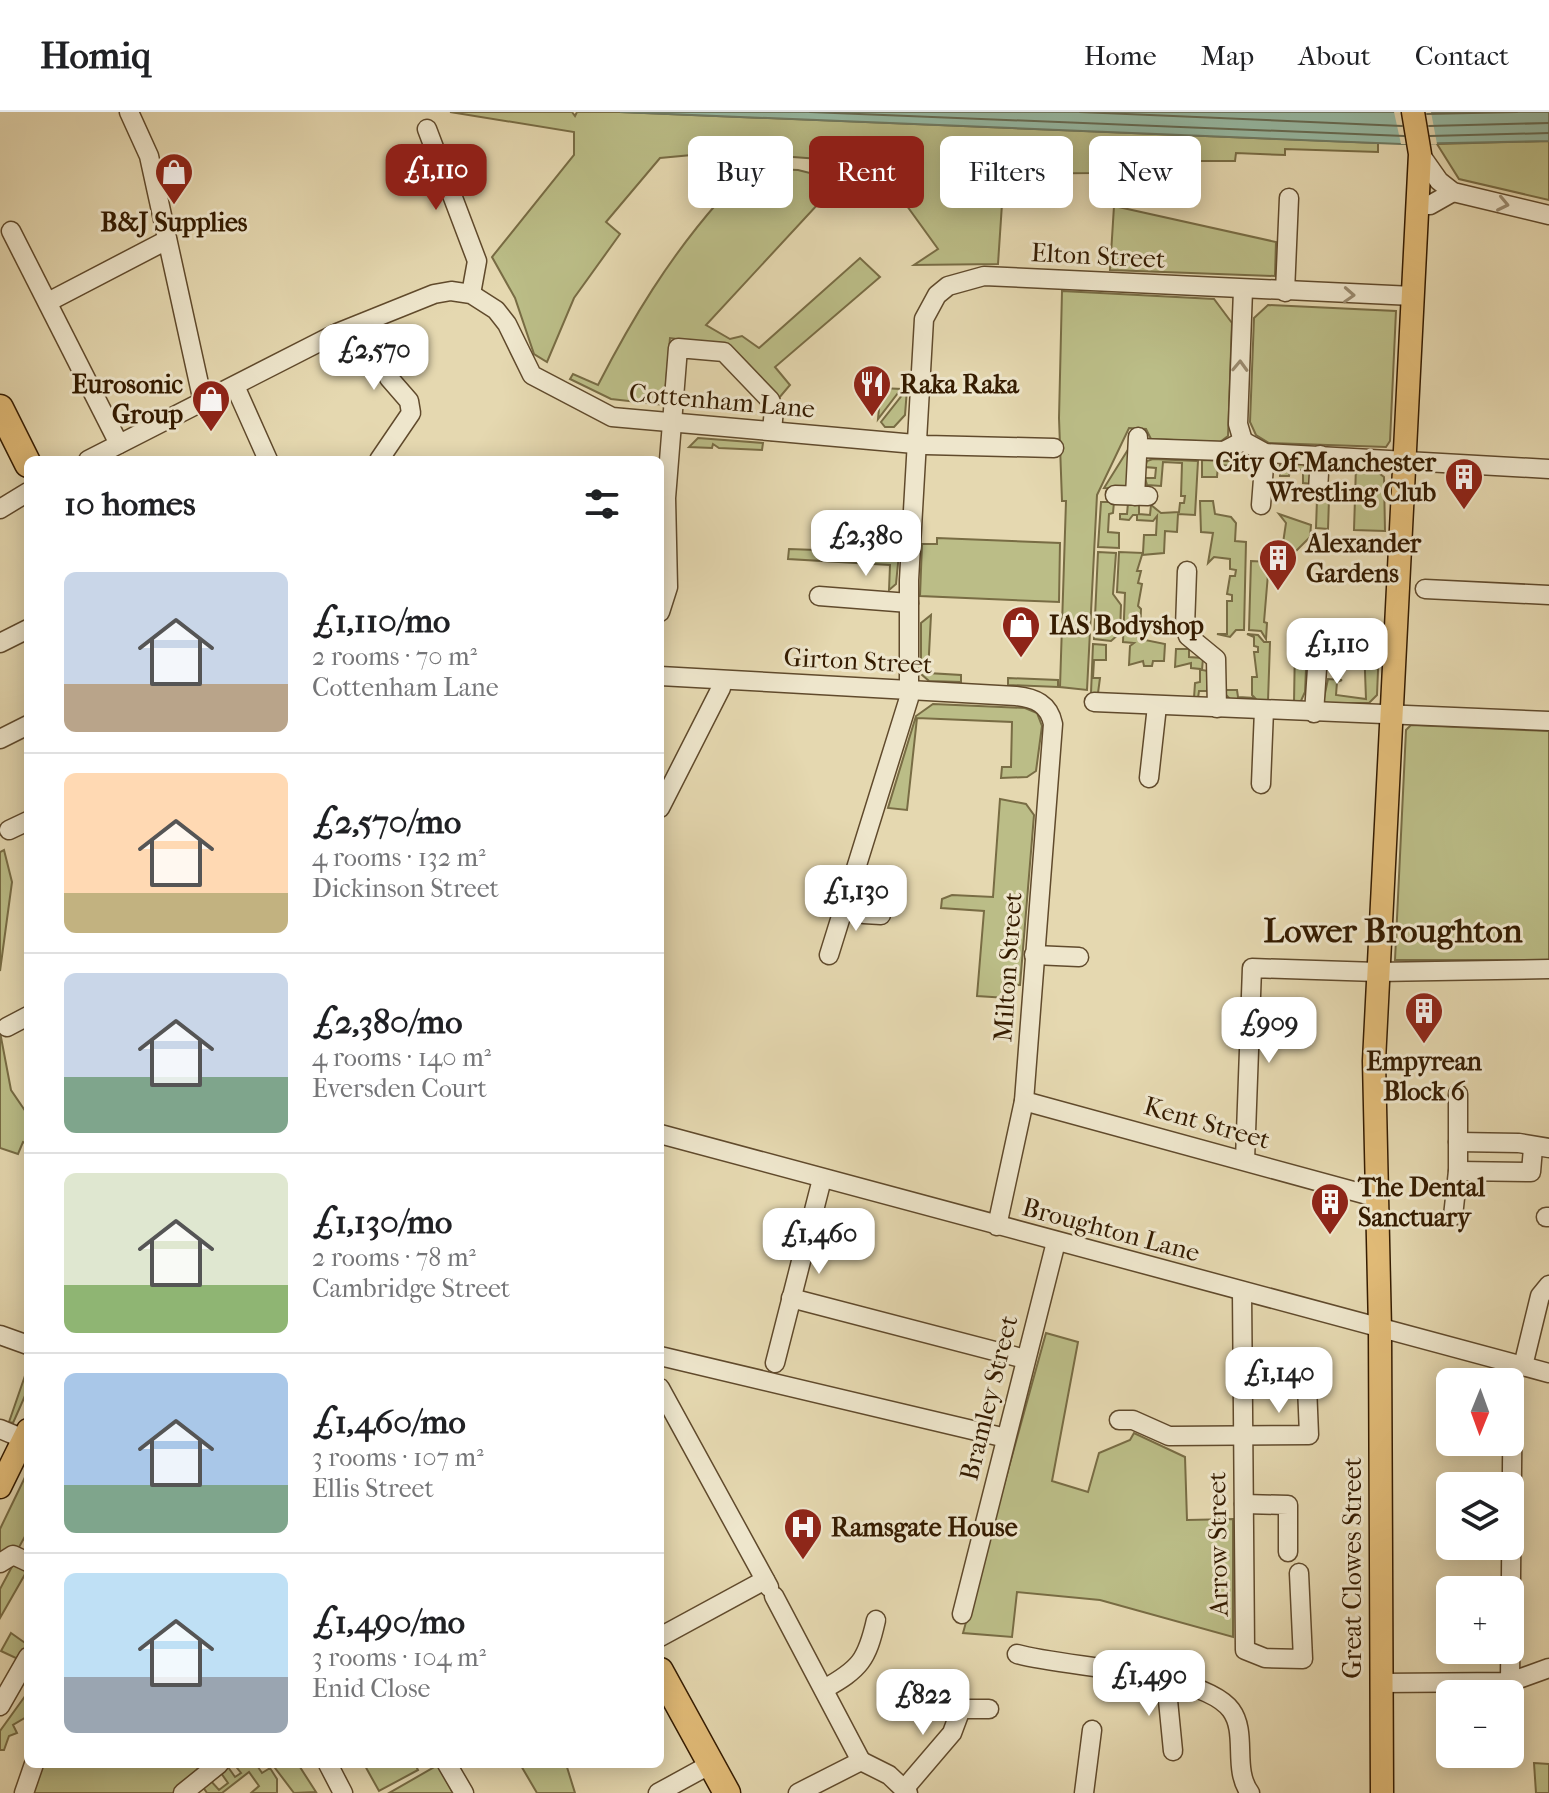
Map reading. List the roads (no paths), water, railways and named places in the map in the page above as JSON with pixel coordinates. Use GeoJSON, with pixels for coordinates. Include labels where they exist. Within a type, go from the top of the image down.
{"type":"FeatureCollection","features":[{"type":"Feature","properties":{"kind":"highway"},"geometry":{"type":"LineString","coordinates":[[0,408],[24,456]]}},
{"type":"Feature","properties":{"kind":"highway"},"geometry":{"type":"LineString","coordinates":[[664,1678],[727,1793]]}},
{"type":"Feature","properties":{"kind":"main road","name":"Great Clowes Street"},"geometry":{"type":"LineString","coordinates":[[1382,1793],[1380,1329],[1375,1197],[1377,972],[1420,149],[1413,112]]}},
{"type":"Feature","properties":{"kind":"main road"},"geometry":{"type":"LineString","coordinates":[[0,1487],[24,1439]]}},
{"type":"Feature","properties":{"kind":"street"},"geometry":{"type":"LineString","coordinates":[[129,112],[149,156],[203,402]]}},
{"type":"Feature","properties":{"kind":"street"},"geometry":{"type":"LineString","coordinates":[[96,456],[337,333],[434,294],[451,291],[471,294],[477,261],[427,129]]}},
{"type":"Feature","properties":{"kind":"street"},"geometry":{"type":"LineString","coordinates":[[1420,149],[1439,181],[1453,192],[1549,215]]}},
{"type":"Feature","properties":{"kind":"street"},"geometry":{"type":"LineString","coordinates":[[1417,205],[1430,205],[1453,192]]}},
{"type":"Feature","properties":{"kind":"street"},"geometry":{"type":"LineString","coordinates":[[1285,292],[1289,198]]}},
{"type":"Feature","properties":{"kind":"street"},"geometry":{"type":"LineString","coordinates":[[12,230],[119,444]]}},
{"type":"Feature","properties":{"kind":"street"},"geometry":{"type":"LineString","coordinates":[[48,302],[167,240]]}},
{"type":"Feature","properties":{"kind":"street","name":"Elton Street"},"geometry":{"type":"LineString","coordinates":[[829,955],[910,690],[909,603],[924,319],[937,295],[959,280],[984,276],[1413,296]]}},
{"type":"Feature","properties":{"kind":"street"},"geometry":{"type":"LineString","coordinates":[[1243,290],[1238,424],[1243,441],[1265,453],[1549,469]]}},
{"type":"Feature","properties":{"kind":"street","name":"Cottenham Lane"},"geometry":{"type":"LineString","coordinates":[[471,294],[485,300],[507,324],[532,375],[612,417],[918,443],[1054,448]]}},
{"type":"Feature","properties":{"kind":"street"},"geometry":{"type":"LineString","coordinates":[[371,320],[389,378],[409,401],[411,413],[382,456]]}},
{"type":"Feature","properties":{"kind":"street"},"geometry":{"type":"LineString","coordinates":[[664,595],[669,574],[666,498],[678,348],[724,352],[770,400],[774,409],[772,431]]}},
{"type":"Feature","properties":{"kind":"street"},"geometry":{"type":"LineString","coordinates":[[235,386],[266,456]]}},
{"type":"Feature","properties":{"kind":"street"},"geometry":{"type":"LineString","coordinates":[[1115,495],[1142,496],[1138,442],[1224,451],[1243,441]]}},
{"type":"Feature","properties":{"kind":"street"},"geometry":{"type":"LineString","coordinates":[[1261,505],[1265,453]]}},
{"type":"Feature","properties":{"kind":"street"},"geometry":{"type":"LineString","coordinates":[[1318,491],[1320,455]]}},
{"type":"Feature","properties":{"kind":"street"},"geometry":{"type":"LineString","coordinates":[[0,509],[24,494]]}},
{"type":"Feature","properties":{"kind":"street"},"geometry":{"type":"LineString","coordinates":[[1186,571],[1185,627],[1188,636],[1216,659],[1217,708]]}},
{"type":"Feature","properties":{"kind":"street"},"geometry":{"type":"LineString","coordinates":[[1425,589],[1549,595]]}},
{"type":"Feature","properties":{"kind":"street"},"geometry":{"type":"LineString","coordinates":[[819,596],[909,603]]}},
{"type":"Feature","properties":{"kind":"street"},"geometry":{"type":"LineString","coordinates":[[0,643],[24,631]]}},
{"type":"Feature","properties":{"kind":"street"},"geometry":{"type":"LineString","coordinates":[[1314,713],[1325,672],[1319,649],[1328,639],[1334,639]]}},
{"type":"Feature","properties":{"kind":"street","name":"Girton Street"},"geometry":{"type":"LineString","coordinates":[[664,676],[1028,697],[1048,711]]}},
{"type":"Feature","properties":{"kind":"street"},"geometry":{"type":"LineString","coordinates":[[664,800],[721,688],[721,680]]}},
{"type":"Feature","properties":{"kind":"street"},"geometry":{"type":"LineString","coordinates":[[1094,702],[1549,721]]}},
{"type":"Feature","properties":{"kind":"street"},"geometry":{"type":"LineString","coordinates":[[1149,778],[1157,706]]}},
{"type":"Feature","properties":{"kind":"street"},"geometry":{"type":"LineString","coordinates":[[1261,784],[1264,710]]}},
{"type":"Feature","properties":{"kind":"street","name":"Milton Street"},"geometry":{"type":"LineString","coordinates":[[997,1226],[1024,1101],[1053,724],[1048,711]]}},
{"type":"Feature","properties":{"kind":"street"},"geometry":{"type":"LineString","coordinates":[[0,739],[24,727]]}},
{"type":"Feature","properties":{"kind":"street"},"geometry":{"type":"LineString","coordinates":[[9,830],[24,823]]}},
{"type":"Feature","properties":{"kind":"street"},"geometry":{"type":"LineString","coordinates":[[846,904],[864,914],[881,915]]}},
{"type":"Feature","properties":{"kind":"street"},"geometry":{"type":"LineString","coordinates":[[1034,955],[1079,957]]}},
{"type":"Feature","properties":{"kind":"street"},"geometry":{"type":"LineString","coordinates":[[1245,1160],[1252,968],[1377,972],[1549,969]]}},
{"type":"Feature","properties":{"kind":"street"},"geometry":{"type":"LineString","coordinates":[[7,1027],[24,1020]]}},
{"type":"Feature","properties":{"kind":"street"},"geometry":{"type":"LineString","coordinates":[[1453,1216],[1458,1171],[1458,1094]]}},
{"type":"Feature","properties":{"kind":"street","name":"Kent Street"},"geometry":{"type":"LineString","coordinates":[[1024,1101],[1375,1197]]}},
{"type":"Feature","properties":{"kind":"street","name":"Broughton Lane"},"geometry":{"type":"LineString","coordinates":[[664,1135],[1549,1373]]}},
{"type":"Feature","properties":{"kind":"street"},"geometry":{"type":"LineString","coordinates":[[1458,1142],[1519,1143],[1541,1148],[1531,1172],[1458,1171]]}},
{"type":"Feature","properties":{"kind":"street"},"geometry":{"type":"LineString","coordinates":[[775,1363],[822,1179]]}},
{"type":"Feature","properties":{"kind":"street","name":"Bramley Street"},"geometry":{"type":"LineString","coordinates":[[962,1614],[1056,1242]]}},
{"type":"Feature","properties":{"kind":"street"},"geometry":{"type":"LineString","coordinates":[[1510,1680],[1518,1365],[1540,1296],[1549,1285]]}},
{"type":"Feature","properties":{"kind":"street","name":"Arrow Street"},"geometry":{"type":"LineString","coordinates":[[1242,1291],[1245,1650],[1265,1658],[1303,1659],[1299,1573]]}},
{"type":"Feature","properties":{"kind":"street"},"geometry":{"type":"LineString","coordinates":[[791,1298],[1025,1359]]}},
{"type":"Feature","properties":{"kind":"street"},"geometry":{"type":"LineString","coordinates":[[0,1335],[24,1344]]}},
{"type":"Feature","properties":{"kind":"street"},"geometry":{"type":"LineString","coordinates":[[664,1357],[1006,1438]]}},
{"type":"Feature","properties":{"kind":"street"},"geometry":{"type":"LineString","coordinates":[[1119,1420],[1133,1420],[1169,1436],[1309,1435],[1307,1386]]}},
{"type":"Feature","properties":{"kind":"street"},"geometry":{"type":"LineString","coordinates":[[664,1395],[861,1761],[907,1791],[952,1733],[961,1709]]}},
{"type":"Feature","properties":{"kind":"street"},"geometry":{"type":"LineString","coordinates":[[0,1429],[24,1435]]}},
{"type":"Feature","properties":{"kind":"street"},"geometry":{"type":"LineString","coordinates":[[1244,1504],[1288,1505],[1288,1552]]}},
{"type":"Feature","properties":{"kind":"street"},"geometry":{"type":"LineString","coordinates":[[0,1563],[13,1555],[24,1560]]}},
{"type":"Feature","properties":{"kind":"street"},"geometry":{"type":"LineString","coordinates":[[664,1635],[769,1588]]}},
{"type":"Feature","properties":{"kind":"street"},"geometry":{"type":"LineString","coordinates":[[824,1689],[852,1673],[869,1653],[876,1620]]}},
{"type":"Feature","properties":{"kind":"street"},"geometry":{"type":"LineString","coordinates":[[1030,1678],[1024,1656],[1166,1680],[1216,1695],[1237,1721],[1244,1791]]}},
{"type":"Feature","properties":{"kind":"street"},"geometry":{"type":"LineString","coordinates":[[1516,1680],[1549,1668]]}},
{"type":"Feature","properties":{"kind":"street"},"geometry":{"type":"LineString","coordinates":[[1166,1680],[1173,1751]]}},
{"type":"Feature","properties":{"kind":"street"},"geometry":{"type":"LineString","coordinates":[[0,1706],[22,1681]]}},
{"type":"Feature","properties":{"kind":"street"},"geometry":{"type":"LineString","coordinates":[[1380,1683],[1436,1683]]}},
{"type":"Feature","properties":{"kind":"street"},"geometry":{"type":"LineString","coordinates":[[919,1688],[961,1709],[989,1709]]}},
{"type":"Feature","properties":{"kind":"street"},"geometry":{"type":"LineString","coordinates":[[1084,1793],[1092,1730]]}},
{"type":"Feature","properties":{"kind":"street"},"geometry":{"type":"LineString","coordinates":[[798,1793],[861,1761]]}},
{"type":"Feature","properties":{"kind":"street"},"geometry":{"type":"LineString","coordinates":[[658,1793],[711,1764]]}},
{"type":"Feature","properties":{"kind":"street"},"geometry":{"type":"LineString","coordinates":[[24,1793],[33,1768]]}},
{"type":"Feature","properties":{"kind":"street"},"geometry":{"type":"LineString","coordinates":[[183,1793],[214,1768]]}},
{"type":"Feature","properties":{"kind":"street"},"geometry":{"type":"LineString","coordinates":[[330,1768],[343,1793]]}},
{"type":"Feature","properties":{"kind":"street"},"geometry":{"type":"LineString","coordinates":[[449,1768],[464,1793]]}},
{"type":"Feature","properties":{"kind":"water"},"geometry":{"type":"Polygon","coordinates":[[[620,112],[1549,112],[1549,141],[1401,144],[620,112]]]}},
{"type":"Feature","properties":{"kind":"place","name":"B&J Supplies"},"geometry":{"type":"Point","coordinates":[174,206]}},
{"type":"Feature","properties":{"kind":"place","name":"Raka Raka"},"geometry":{"type":"Point","coordinates":[872,418]}},
{"type":"Feature","properties":{"kind":"place","name":"Eurosonic Group"},"geometry":{"type":"Point","coordinates":[211,433]}},
{"type":"Feature","properties":{"kind":"place","name":"City Of Manchester Wrestling Club"},"geometry":{"type":"Point","coordinates":[1464,511]}},
{"type":"Feature","properties":{"kind":"place","name":"Alexander Gardens"},"geometry":{"type":"Point","coordinates":[1278,592]}},
{"type":"Feature","properties":{"kind":"place","name":"IAS Bodyshop"},"geometry":{"type":"Point","coordinates":[1021,659]}},
{"type":"Feature","properties":{"kind":"place","name":"Empyrean Block 6"},"geometry":{"type":"Point","coordinates":[1424,1045]}},
{"type":"Feature","properties":{"kind":"place","name":"The Dental Sanctuary"},"geometry":{"type":"Point","coordinates":[1330,1236]}},
{"type":"Feature","properties":{"kind":"place","name":"Ramsgate House"},"geometry":{"type":"Point","coordinates":[803,1561]}},
{"type":"Feature","properties":{"kind":"district","name":"Lower Broughton"},"geometry":{"type":"Point","coordinates":[1393,931]}}]}
